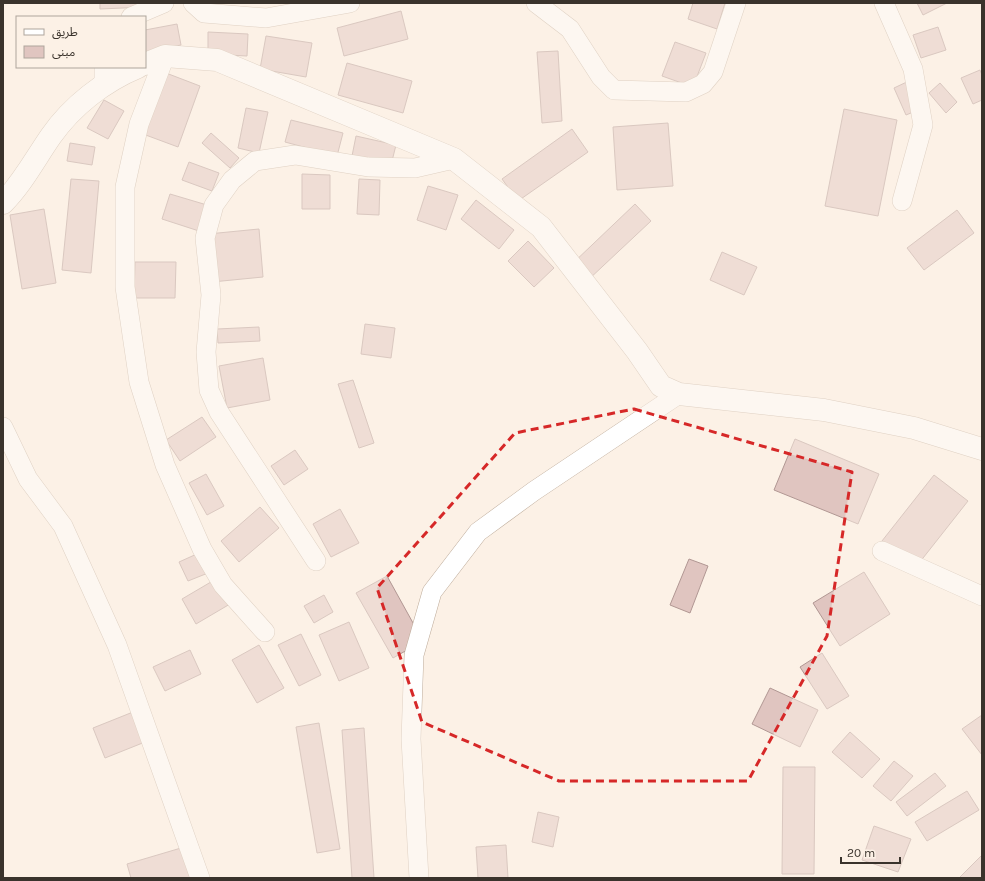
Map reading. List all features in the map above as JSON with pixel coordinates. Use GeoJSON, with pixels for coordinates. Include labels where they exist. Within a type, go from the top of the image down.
{"type":"FeatureCollection","features":[{"type":"Feature","properties":{"kind":"main road"},"geometry":{"type":"LineString","coordinates":[[146,64],[165,56],[217,60],[454,159],[541,227],[637,351],[661,386],[679,394],[824,410],[914,428],[982,449]]}},
{"type":"Feature","properties":{"kind":"main road"},"geometry":{"type":"LineString","coordinates":[[3,203],[14,192],[52,135],[73,109],[104,76],[123,73],[136,68]]}},
{"type":"Feature","properties":{"kind":"street"},"geometry":{"type":"LineString","coordinates":[[133,16],[164,3]]}},
{"type":"Feature","properties":{"kind":"street"},"geometry":{"type":"LineString","coordinates":[[193,3],[204,13],[266,18],[350,3]]}},
{"type":"Feature","properties":{"kind":"street"},"geometry":{"type":"LineString","coordinates":[[536,3],[570,29],[600,77],[614,90],[686,92],[704,84],[713,72],[736,3]]}},
{"type":"Feature","properties":{"kind":"street"},"geometry":{"type":"LineString","coordinates":[[884,3],[913,70],[923,125],[902,200]]}},
{"type":"Feature","properties":{"kind":"street"},"geometry":{"type":"LineString","coordinates":[[165,56],[139,124],[125,187],[125,288],[139,382],[165,465],[202,549],[223,585],[265,632]]}},
{"type":"Feature","properties":{"kind":"street"},"geometry":{"type":"LineString","coordinates":[[316,562],[219,412],[209,390],[206,352],[211,295],[205,238],[214,205],[232,180],[255,161],[295,155],[368,167],[415,168],[454,159]]}},
{"type":"Feature","properties":{"kind":"street"},"geometry":{"type":"LineString","coordinates":[[420,878],[411,739],[414,656],[432,592],[478,532],[534,492],[679,394]]}},
{"type":"Feature","properties":{"kind":"street"},"geometry":{"type":"LineString","coordinates":[[3,427],[28,480],[62,526],[117,645],[200,878]]}},
{"type":"Feature","properties":{"kind":"street"},"geometry":{"type":"LineString","coordinates":[[882,551],[982,596]]}},
{"type":"Feature","properties":{"kind":"highlighted area"},"geometry":{"type":"Polygon","coordinates":[[[634,409],[852,472],[827,636],[748,781],[559,781],[422,722],[377,588],[515,433],[634,409]]]}},
{"type":"Feature","properties":{"kind":"building"},"geometry":{"type":"Polygon","coordinates":[[[100,3],[146,3],[146,7],[100,9],[100,3]]]}},
{"type":"Feature","properties":{"kind":"building"},"geometry":{"type":"Polygon","coordinates":[[[693,3],[725,3],[717,29],[688,19],[693,3]]]}},
{"type":"Feature","properties":{"kind":"building"},"geometry":{"type":"Polygon","coordinates":[[[917,3],[947,3],[923,15],[917,3]]]}},
{"type":"Feature","properties":{"kind":"building"},"geometry":{"type":"Polygon","coordinates":[[[401,11],[408,39],[344,56],[337,28],[401,11]]]}},
{"type":"Feature","properties":{"kind":"building"},"geometry":{"type":"Polygon","coordinates":[[[177,24],[181,45],[146,52],[146,30],[177,24]]]}},
{"type":"Feature","properties":{"kind":"building"},"geometry":{"type":"Polygon","coordinates":[[[938,27],[946,50],[921,58],[913,35],[938,27]]]}},
{"type":"Feature","properties":{"kind":"building"},"geometry":{"type":"Polygon","coordinates":[[[208,32],[248,34],[247,56],[208,54],[208,32]]]}},
{"type":"Feature","properties":{"kind":"building"},"geometry":{"type":"Polygon","coordinates":[[[266,36],[312,43],[306,77],[260,69],[266,36]]]}},
{"type":"Feature","properties":{"kind":"building"},"geometry":{"type":"Polygon","coordinates":[[[675,42],[706,53],[693,87],[662,76],[675,42]]]}},
{"type":"Feature","properties":{"kind":"building"},"geometry":{"type":"Polygon","coordinates":[[[558,51],[562,121],[542,123],[537,52],[558,51]]]}},
{"type":"Feature","properties":{"kind":"building"},"geometry":{"type":"Polygon","coordinates":[[[347,63],[412,81],[403,113],[338,95],[347,63]]]}},
{"type":"Feature","properties":{"kind":"building"},"geometry":{"type":"Polygon","coordinates":[[[980,70],[982,75],[982,100],[973,104],[961,78],[980,70]]]}},
{"type":"Feature","properties":{"kind":"building"},"geometry":{"type":"Polygon","coordinates":[[[166,73],[200,86],[178,147],[143,134],[166,73]]]}},
{"type":"Feature","properties":{"kind":"building"},"geometry":{"type":"Polygon","coordinates":[[[911,80],[923,108],[906,115],[894,88],[911,80]]]}},
{"type":"Feature","properties":{"kind":"building"},"geometry":{"type":"Polygon","coordinates":[[[940,83],[957,102],[946,113],[929,93],[940,83]]]}},
{"type":"Feature","properties":{"kind":"building"},"geometry":{"type":"Polygon","coordinates":[[[104,100],[124,111],[108,139],[87,128],[104,100]]]}},
{"type":"Feature","properties":{"kind":"building"},"geometry":{"type":"Polygon","coordinates":[[[246,108],[268,112],[259,153],[238,148],[246,108]]]}},
{"type":"Feature","properties":{"kind":"building"},"geometry":{"type":"Polygon","coordinates":[[[844,109],[897,120],[878,216],[825,206],[844,109]]]}},
{"type":"Feature","properties":{"kind":"building"},"geometry":{"type":"Polygon","coordinates":[[[291,120],[343,133],[337,156],[285,142],[291,120]]]}},
{"type":"Feature","properties":{"kind":"building"},"geometry":{"type":"Polygon","coordinates":[[[668,123],[673,186],[617,190],[613,127],[668,123]]]}},
{"type":"Feature","properties":{"kind":"building"},"geometry":{"type":"Polygon","coordinates":[[[572,129],[588,152],[518,201],[502,179],[572,129]]]}},
{"type":"Feature","properties":{"kind":"building"},"geometry":{"type":"Polygon","coordinates":[[[211,133],[239,158],[230,168],[202,143],[211,133]]]}},
{"type":"Feature","properties":{"kind":"building"},"geometry":{"type":"Polygon","coordinates":[[[356,136],[396,145],[391,165],[352,156],[356,136]]]}},
{"type":"Feature","properties":{"kind":"building"},"geometry":{"type":"Polygon","coordinates":[[[70,143],[95,147],[92,165],[67,161],[70,143]]]}},
{"type":"Feature","properties":{"kind":"building"},"geometry":{"type":"Polygon","coordinates":[[[189,162],[219,173],[212,191],[182,180],[189,162]]]}},
{"type":"Feature","properties":{"kind":"building"},"geometry":{"type":"Polygon","coordinates":[[[302,174],[330,175],[330,209],[302,209],[302,174]]]}},
{"type":"Feature","properties":{"kind":"building"},"geometry":{"type":"Polygon","coordinates":[[[71,179],[99,181],[91,273],[62,270],[71,179]]]}},
{"type":"Feature","properties":{"kind":"building"},"geometry":{"type":"Polygon","coordinates":[[[359,179],[380,180],[379,215],[357,214],[359,179]]]}},
{"type":"Feature","properties":{"kind":"building"},"geometry":{"type":"Polygon","coordinates":[[[428,186],[458,195],[446,230],[417,220],[428,186]]]}},
{"type":"Feature","properties":{"kind":"building"},"geometry":{"type":"Polygon","coordinates":[[[170,194],[207,205],[199,231],[162,219],[170,194]]]}},
{"type":"Feature","properties":{"kind":"building"},"geometry":{"type":"Polygon","coordinates":[[[476,200],[514,230],[499,249],[461,219],[476,200]]]}},
{"type":"Feature","properties":{"kind":"building"},"geometry":{"type":"Polygon","coordinates":[[[635,204],[651,221],[587,281],[571,265],[635,204]]]}},
{"type":"Feature","properties":{"kind":"building"},"geometry":{"type":"Polygon","coordinates":[[[44,209],[56,283],[22,289],[10,215],[44,209]]]}},
{"type":"Feature","properties":{"kind":"building"},"geometry":{"type":"Polygon","coordinates":[[[957,210],[974,233],[924,270],[907,248],[957,210]]]}},
{"type":"Feature","properties":{"kind":"building"},"geometry":{"type":"Polygon","coordinates":[[[259,229],[263,277],[212,282],[208,234],[259,229]]]}},
{"type":"Feature","properties":{"kind":"building"},"geometry":{"type":"Polygon","coordinates":[[[528,241],[554,268],[534,287],[508,261],[528,241]]]}},
{"type":"Feature","properties":{"kind":"building"},"geometry":{"type":"Polygon","coordinates":[[[722,252],[757,267],[744,295],[710,280],[722,252]]]}},
{"type":"Feature","properties":{"kind":"building"},"geometry":{"type":"Polygon","coordinates":[[[135,262],[176,262],[175,298],[134,298],[135,262]]]}},
{"type":"Feature","properties":{"kind":"building"},"geometry":{"type":"Polygon","coordinates":[[[365,324],[395,328],[391,358],[361,354],[365,324]]]}},
{"type":"Feature","properties":{"kind":"building"},"geometry":{"type":"Polygon","coordinates":[[[259,327],[260,341],[218,343],[217,329],[259,327]]]}},
{"type":"Feature","properties":{"kind":"building"},"geometry":{"type":"Polygon","coordinates":[[[263,358],[270,400],[227,408],[219,366],[263,358]]]}},
{"type":"Feature","properties":{"kind":"building"},"geometry":{"type":"Polygon","coordinates":[[[353,380],[374,443],[359,448],[338,384],[353,380]]]}},
{"type":"Feature","properties":{"kind":"building"},"geometry":{"type":"Polygon","coordinates":[[[202,417],[216,437],[180,461],[166,440],[202,417]]]}},
{"type":"Feature","properties":{"kind":"building"},"geometry":{"type":"Polygon","coordinates":[[[795,439],[879,474],[858,524],[774,490],[795,439]]]}},
{"type":"Feature","properties":{"kind":"building"},"geometry":{"type":"Polygon","coordinates":[[[295,450],[308,469],[284,485],[271,466],[295,450]]]}},
{"type":"Feature","properties":{"kind":"building"},"geometry":{"type":"Polygon","coordinates":[[[206,474],[224,506],[207,515],[189,483],[206,474]]]}},
{"type":"Feature","properties":{"kind":"building"},"geometry":{"type":"Polygon","coordinates":[[[934,475],[968,501],[912,572],[878,546],[934,475]]]}},
{"type":"Feature","properties":{"kind":"building"},"geometry":{"type":"Polygon","coordinates":[[[260,507],[279,528],[239,562],[221,541],[260,507]]]}},
{"type":"Feature","properties":{"kind":"building"},"geometry":{"type":"Polygon","coordinates":[[[340,509],[359,543],[331,557],[313,524],[340,509]]]}},
{"type":"Feature","properties":{"kind":"building"},"geometry":{"type":"Polygon","coordinates":[[[199,553],[208,573],[188,581],[179,562],[199,553]]]}},
{"type":"Feature","properties":{"kind":"building"},"geometry":{"type":"Polygon","coordinates":[[[689,559],[708,566],[690,613],[670,605],[689,559]]]}},
{"type":"Feature","properties":{"kind":"building"},"geometry":{"type":"Polygon","coordinates":[[[864,572],[890,614],[840,646],[813,603],[864,572]]]}},
{"type":"Feature","properties":{"kind":"building"},"geometry":{"type":"Polygon","coordinates":[[[387,576],[423,641],[393,658],[356,593],[387,576]]]}},
{"type":"Feature","properties":{"kind":"building"},"geometry":{"type":"Polygon","coordinates":[[[216,579],[230,604],[196,624],[182,599],[216,579]]]}},
{"type":"Feature","properties":{"kind":"building"},"geometry":{"type":"Polygon","coordinates":[[[324,595],[333,612],[314,623],[304,606],[324,595]]]}},
{"type":"Feature","properties":{"kind":"building"},"geometry":{"type":"Polygon","coordinates":[[[349,622],[369,668],[339,681],[319,635],[349,622]]]}},
{"type":"Feature","properties":{"kind":"building"},"geometry":{"type":"Polygon","coordinates":[[[301,634],[321,675],[299,686],[278,645],[301,634]]]}},
{"type":"Feature","properties":{"kind":"building"},"geometry":{"type":"Polygon","coordinates":[[[259,645],[284,688],[257,703],[232,660],[259,645]]]}},
{"type":"Feature","properties":{"kind":"building"},"geometry":{"type":"Polygon","coordinates":[[[190,650],[201,674],[165,691],[153,667],[190,650]]]}},
{"type":"Feature","properties":{"kind":"building"},"geometry":{"type":"Polygon","coordinates":[[[822,653],[849,696],[827,709],[800,667],[822,653]]]}},
{"type":"Feature","properties":{"kind":"building"},"geometry":{"type":"Polygon","coordinates":[[[770,688],[818,710],[800,747],[752,724],[770,688]]]}},
{"type":"Feature","properties":{"kind":"building"},"geometry":{"type":"Polygon","coordinates":[[[138,710],[150,740],[105,758],[93,728],[138,710]]]}},
{"type":"Feature","properties":{"kind":"building"},"geometry":{"type":"Polygon","coordinates":[[[982,715],[982,755],[962,729],[982,715]]]}},
{"type":"Feature","properties":{"kind":"building"},"geometry":{"type":"Polygon","coordinates":[[[319,723],[340,849],[317,853],[296,727],[319,723]]]}},
{"type":"Feature","properties":{"kind":"building"},"geometry":{"type":"Polygon","coordinates":[[[364,728],[374,878],[352,878],[342,730],[364,728]]]}},
{"type":"Feature","properties":{"kind":"building"},"geometry":{"type":"Polygon","coordinates":[[[850,732],[880,759],[862,778],[832,752],[850,732]]]}},
{"type":"Feature","properties":{"kind":"building"},"geometry":{"type":"Polygon","coordinates":[[[894,761],[913,776],[891,801],[873,786],[894,761]]]}},
{"type":"Feature","properties":{"kind":"building"},"geometry":{"type":"Polygon","coordinates":[[[783,767],[815,767],[814,874],[782,874],[783,767]]]}},
{"type":"Feature","properties":{"kind":"building"},"geometry":{"type":"Polygon","coordinates":[[[935,773],[946,786],[907,816],[896,802],[935,773]]]}},
{"type":"Feature","properties":{"kind":"building"},"geometry":{"type":"Polygon","coordinates":[[[967,791],[979,810],[927,841],[915,822],[967,791]]]}},
{"type":"Feature","properties":{"kind":"building"},"geometry":{"type":"Polygon","coordinates":[[[538,812],[559,817],[553,847],[532,842],[538,812]]]}},
{"type":"Feature","properties":{"kind":"building"},"geometry":{"type":"Polygon","coordinates":[[[874,826],[911,839],[898,872],[862,860],[874,826]]]}},
{"type":"Feature","properties":{"kind":"building"},"geometry":{"type":"Polygon","coordinates":[[[506,845],[508,878],[478,878],[476,847],[506,845]]]}},
{"type":"Feature","properties":{"kind":"building"},"geometry":{"type":"Polygon","coordinates":[[[181,848],[190,878],[131,878],[127,864],[181,848]]]}},
{"type":"Feature","properties":{"kind":"building"},"geometry":{"type":"Polygon","coordinates":[[[982,855],[982,878],[959,878],[982,855]]]}}]}
